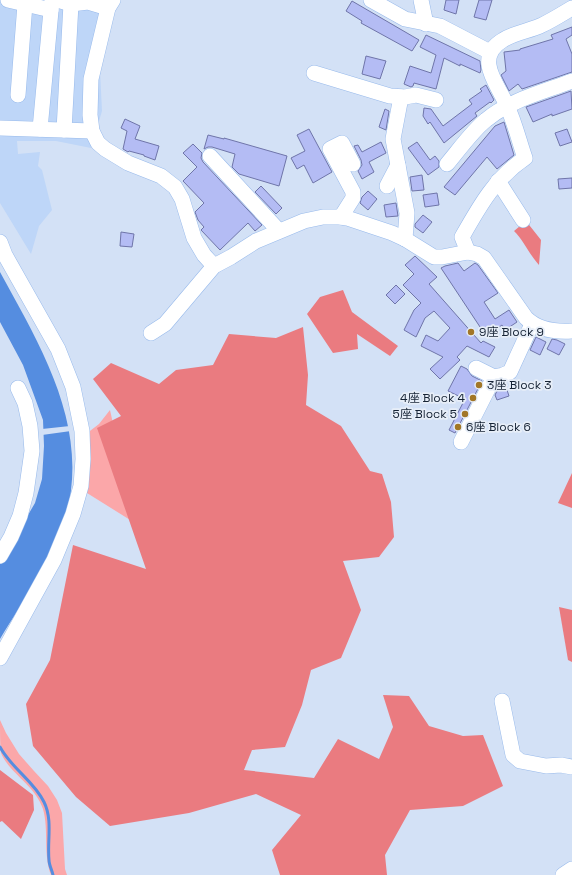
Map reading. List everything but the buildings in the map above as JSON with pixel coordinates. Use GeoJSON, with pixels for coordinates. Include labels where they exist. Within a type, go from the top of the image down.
{"type":"FeatureCollection","features":[{"type":"Feature","properties":{"kind":"street"},"geometry":{"type":"LineString","coordinates":[[8,0],[24,4],[71,4],[88,2],[110,4],[91,79],[90,115],[92,132],[98,143],[104,149],[128,163],[161,176],[175,187],[182,199],[194,238],[204,255],[214,266]]}},
{"type":"Feature","properties":{"kind":"street"},"geometry":{"type":"LineString","coordinates":[[371,0],[405,19],[440,26],[490,52]]}},
{"type":"Feature","properties":{"kind":"street"},"geometry":{"type":"LineString","coordinates":[[421,0],[426,24]]}},
{"type":"Feature","properties":{"kind":"street"},"geometry":{"type":"LineString","coordinates":[[18,94],[24,4]]}},
{"type":"Feature","properties":{"kind":"street"},"geometry":{"type":"LineString","coordinates":[[40,130],[53,4]]}},
{"type":"Feature","properties":{"kind":"street"},"geometry":{"type":"LineString","coordinates":[[64,130],[71,4]]}},
{"type":"Feature","properties":{"kind":"street"},"geometry":{"type":"LineString","coordinates":[[468,252],[462,237],[479,206],[498,181],[512,167],[525,158],[507,106],[491,77],[488,66],[490,52],[502,40],[519,32],[540,26],[572,8]]}},
{"type":"Feature","properties":{"kind":"street"},"geometry":{"type":"LineString","coordinates":[[314,73],[390,96],[401,97],[416,95],[436,100]]}},
{"type":"Feature","properties":{"kind":"street"},"geometry":{"type":"LineString","coordinates":[[447,164],[484,121],[502,108],[537,93],[572,82]]}},
{"type":"Feature","properties":{"kind":"street"},"geometry":{"type":"LineString","coordinates":[[401,97],[394,139],[407,213],[405,239]]}},
{"type":"Feature","properties":{"kind":"street"},"geometry":{"type":"LineString","coordinates":[[0,128],[92,132]]}},
{"type":"Feature","properties":{"kind":"street"},"geometry":{"type":"LineString","coordinates":[[341,217],[353,198],[353,192],[330,149],[342,143],[353,164]]}},
{"type":"Feature","properties":{"kind":"street"},"geometry":{"type":"LineString","coordinates":[[210,156],[279,231]]}},
{"type":"Feature","properties":{"kind":"street"},"geometry":{"type":"LineString","coordinates":[[387,186],[398,165]]}},
{"type":"Feature","properties":{"kind":"street"},"geometry":{"type":"LineString","coordinates":[[498,181],[523,220]]}},
{"type":"Feature","properties":{"kind":"street"},"geometry":{"type":"LineString","coordinates":[[151,332],[165,324],[214,266],[256,241],[304,221],[323,217],[341,217],[355,220],[392,233],[434,256],[442,257],[468,252],[477,254],[484,258],[526,318],[532,324],[549,330],[564,332],[572,331]]}},
{"type":"Feature","properties":{"kind":"street"},"geometry":{"type":"LineString","coordinates":[[0,242],[5,255],[58,349],[73,387],[83,442],[81,486],[73,514],[54,560],[0,658]]}},
{"type":"Feature","properties":{"kind":"street"},"geometry":{"type":"LineString","coordinates":[[476,368],[494,378],[503,376],[510,372],[532,324]]}},
{"type":"Feature","properties":{"kind":"street"},"geometry":{"type":"LineString","coordinates":[[461,442],[494,378]]}},
{"type":"Feature","properties":{"kind":"street"},"geometry":{"type":"LineString","coordinates":[[0,556],[12,537],[20,516],[26,493],[32,451],[30,426],[25,403],[18,388]]}},
{"type":"Feature","properties":{"kind":"street"},"geometry":{"type":"LineString","coordinates":[[502,701],[513,755],[517,759],[520,761],[546,766],[561,764],[572,767]]}},
{"type":"Feature","properties":{"kind":"street"},"geometry":{"type":"LineString","coordinates":[[563,875],[572,869]]}},
{"type":"Feature","properties":{"kind":"shaded area"},"geometry":{"type":"Polygon","coordinates":[[[0,0],[120,0],[116,5],[100,71],[102,111],[91,148],[56,141],[17,141],[18,154],[40,152],[38,166],[42,170],[52,210],[39,226],[31,254],[0,203],[0,0]]]}},
{"type":"Feature","properties":{"kind":"shaded area"},"geometry":{"type":"Polygon","coordinates":[[[526,221],[541,240],[539,265],[514,231],[526,221]]]}},
{"type":"Feature","properties":{"kind":"shaded area"},"geometry":{"type":"Polygon","coordinates":[[[343,290],[352,312],[398,346],[390,356],[357,334],[358,349],[333,353],[307,314],[320,297],[343,290]]]}},
{"type":"Feature","properties":{"kind":"shaded area"},"geometry":{"type":"Polygon","coordinates":[[[303,327],[308,375],[306,405],[341,426],[370,471],[382,474],[391,502],[394,537],[379,557],[343,561],[361,610],[341,658],[311,670],[302,705],[285,747],[252,750],[244,770],[314,778],[338,739],[379,759],[393,727],[383,695],[409,696],[429,726],[463,736],[483,735],[503,786],[463,806],[410,810],[385,855],[387,875],[280,875],[272,850],[301,815],[256,794],[189,813],[110,826],[76,797],[33,746],[26,704],[50,660],[73,545],[146,569],[97,428],[121,416],[93,379],[111,363],[159,384],[176,370],[213,365],[229,334],[276,338],[303,327]]]}},
{"type":"Feature","properties":{"kind":"shaded area"},"geometry":{"type":"Polygon","coordinates":[[[110,410],[135,523],[87,493],[88,449],[86,434],[99,424],[110,410]]]}},
{"type":"Feature","properties":{"kind":"shaded area"},"geometry":{"type":"Polygon","coordinates":[[[572,473],[572,508],[558,503],[572,473]]]}},
{"type":"Feature","properties":{"kind":"shaded area"},"geometry":{"type":"Polygon","coordinates":[[[559,607],[572,610],[572,662],[568,660],[559,607]]]}},
{"type":"Feature","properties":{"kind":"shaded area"},"geometry":{"type":"Polygon","coordinates":[[[0,720],[19,754],[48,786],[57,800],[62,813],[65,869],[67,875],[51,875],[47,859],[46,825],[43,809],[29,786],[10,767],[1,753],[0,720]]]}},
{"type":"Feature","properties":{"kind":"shaded area"},"geometry":{"type":"Polygon","coordinates":[[[0,770],[33,795],[34,810],[21,839],[2,821],[0,822],[0,770]]]}},
{"type":"Feature","properties":{"kind":"water"},"geometry":{"type":"Polygon","coordinates":[[[0,272],[28,323],[53,376],[69,432],[72,461],[69,507],[61,533],[37,580],[0,639],[0,563],[35,503],[42,479],[44,446],[43,420],[23,365],[0,322],[0,272]]]}},
{"type":"Feature","properties":{"kind":"pier"},"geometry":{"type":"Polygon","coordinates":[[[70,426],[71,431],[42,435],[42,429],[70,426]]]}},
{"type":"Feature","properties":{"kind":"waterway"},"geometry":{"type":"LineString","coordinates":[[0,747],[10,762],[40,794],[47,809],[49,823],[49,862],[53,875]]}},
{"type":"Feature","properties":{"kind":"place","name":"9座 Block 9"},"geometry":{"type":"Point","coordinates":[471,332]}},
{"type":"Feature","properties":{"kind":"place","name":"3座 Block 3"},"geometry":{"type":"Point","coordinates":[479,385]}},
{"type":"Feature","properties":{"kind":"place","name":"4座 Block 4"},"geometry":{"type":"Point","coordinates":[473,398]}},
{"type":"Feature","properties":{"kind":"place","name":"5座 Block 5"},"geometry":{"type":"Point","coordinates":[465,414]}},
{"type":"Feature","properties":{"kind":"place","name":"6座 Block 6"},"geometry":{"type":"Point","coordinates":[458,427]}}]}
